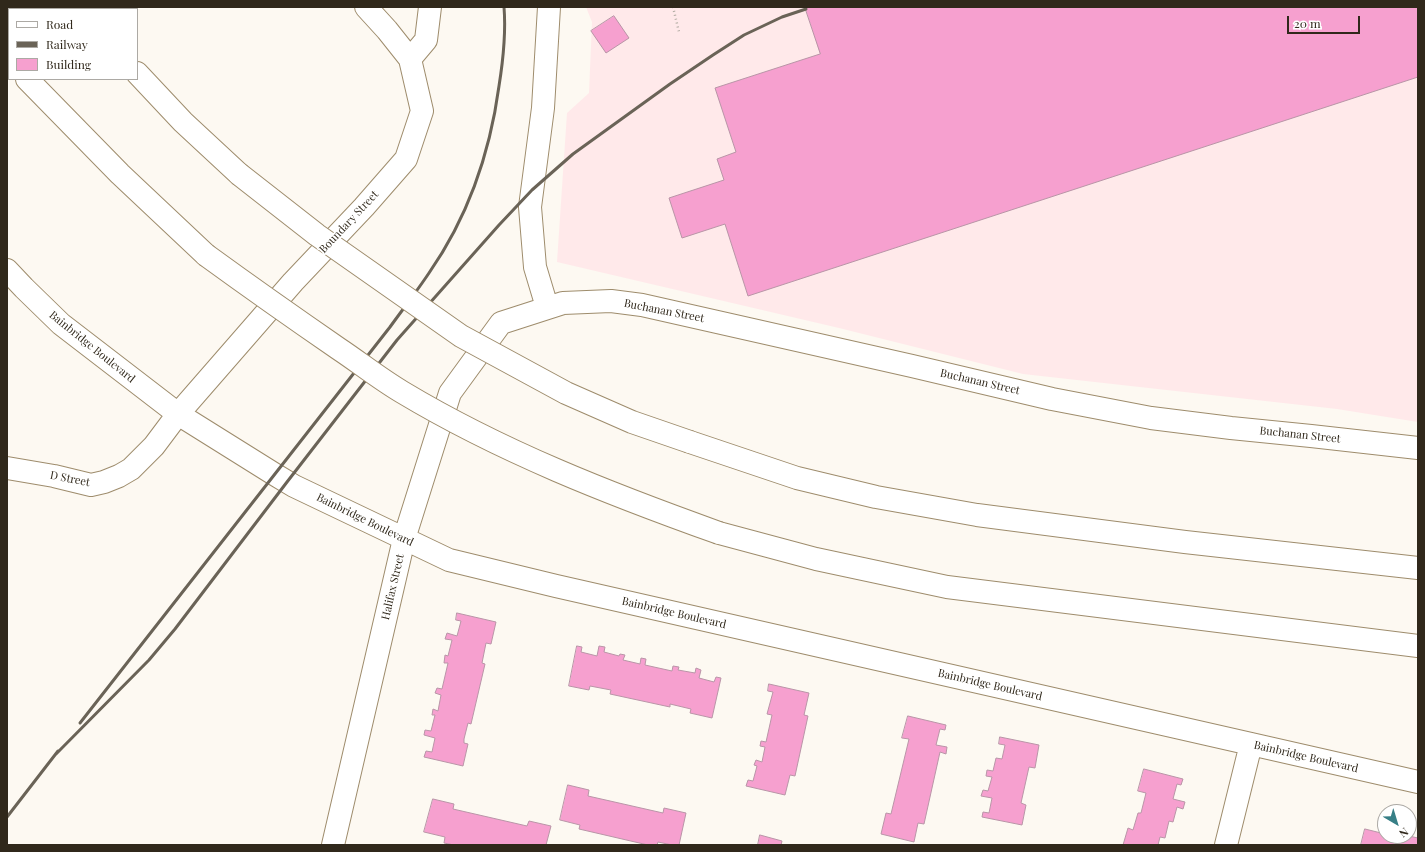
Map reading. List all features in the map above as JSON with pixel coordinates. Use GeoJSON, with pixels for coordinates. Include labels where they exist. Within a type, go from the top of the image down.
{"type":"FeatureCollection","features":[{"type":"Feature","properties":{"kind":"main road","name":"Boundary Street"},"geometry":{"type":"LineString","coordinates":[[178,414],[293,282],[364,207],[406,159],[422,111],[410,59],[366,7]]}},
{"type":"Feature","properties":{"kind":"main road"},"geometry":{"type":"LineString","coordinates":[[410,59],[426,40],[430,7]]}},
{"type":"Feature","properties":{"kind":"main road"},"geometry":{"type":"LineString","coordinates":[[547,308],[535,267],[530,207],[543,108],[549,7]]}},
{"type":"Feature","properties":{"kind":"main road"},"geometry":{"type":"LineString","coordinates":[[138,74],[183,122],[239,174],[317,235],[420,309],[461,336],[566,393],[632,422],[797,478],[876,497],[976,515],[1185,542],[1418,568]]}},
{"type":"Feature","properties":{"kind":"main road"},"geometry":{"type":"LineString","coordinates":[[29,80],[120,174],[206,255],[257,293],[401,391],[479,434],[555,470],[638,504],[719,533],[816,559],[948,587],[1418,646]]}},
{"type":"Feature","properties":{"kind":"main road","name":"Bainbridge Boulevard"},"geometry":{"type":"LineString","coordinates":[[7,270],[61,324],[178,414],[274,474],[449,560],[556,586],[1418,782]]}},
{"type":"Feature","properties":{"kind":"main road","name":"Buchanan Street"},"geometry":{"type":"LineString","coordinates":[[547,308],[563,303],[611,301],[642,305],[905,364],[1052,399],[1128,413],[1231,428],[1418,448]]}},
{"type":"Feature","properties":{"kind":"main road","name":"Halifax Street"},"geometry":{"type":"LineString","coordinates":[[333,845],[404,539],[450,393],[501,323],[547,308]]}},
{"type":"Feature","properties":{"kind":"main road","name":"D Street"},"geometry":{"type":"LineString","coordinates":[[7,468],[54,476],[91,485],[104,482],[131,469],[154,446],[178,414]]}},
{"type":"Feature","properties":{"kind":"main road"},"geometry":{"type":"LineString","coordinates":[[1226,845],[1251,744]]}},
{"type":"Feature","properties":{"kind":"path"},"geometry":{"type":"LineString","coordinates":[[673,7],[679,32]]}},
{"type":"Feature","properties":{"kind":"shaded area"},"geometry":{"type":"Polygon","coordinates":[[[586,7],[1418,7],[1418,422],[1337,409],[1023,374],[839,328],[557,262],[567,113],[589,93],[592,22],[586,7]]]}},
{"type":"Feature","properties":{"kind":"building"},"geometry":{"type":"Polygon","coordinates":[[[805,7],[1418,7],[1418,77],[748,296],[725,224],[682,238],[669,198],[724,180],[717,159],[736,152],[715,88],[820,54],[805,7]]]}},
{"type":"Feature","properties":{"kind":"building"},"geometry":{"type":"Polygon","coordinates":[[[614,16],[629,38],[606,53],[591,31],[614,16]]]}},
{"type":"Feature","properties":{"kind":"building"},"geometry":{"type":"Polygon","coordinates":[[[457,613],[496,622],[491,644],[486,643],[482,663],[485,664],[471,724],[468,723],[464,739],[464,743],[468,744],[463,766],[424,757],[426,751],[432,752],[435,738],[424,735],[425,730],[431,731],[435,715],[432,715],[433,709],[438,711],[441,695],[435,693],[437,688],[442,689],[448,663],[444,663],[445,655],[448,656],[452,640],[445,639],[447,633],[457,636],[461,621],[456,620],[457,613]]]}},
{"type":"Feature","properties":{"kind":"building"},"geometry":{"type":"Polygon","coordinates":[[[577,646],[582,647],[581,652],[597,656],[599,646],[605,647],[604,652],[619,656],[620,654],[625,655],[623,660],[640,664],[641,658],[646,659],[645,665],[672,671],[673,666],[679,667],[678,670],[695,673],[696,668],[701,670],[699,678],[714,682],[716,677],[721,678],[712,718],[690,713],[691,709],[670,704],[670,707],[610,694],[611,690],[590,686],[589,690],[569,686],[577,646]]]}},
{"type":"Feature","properties":{"kind":"building"},"geometry":{"type":"Polygon","coordinates":[[[769,684],[809,693],[804,715],[808,716],[795,776],[790,775],[785,795],[746,786],[748,780],[753,781],[757,766],[754,765],[756,760],[762,762],[765,747],[760,746],[761,741],[766,742],[772,715],[767,714],[773,692],[768,691],[769,684]]]}},
{"type":"Feature","properties":{"kind":"building"},"geometry":{"type":"Polygon","coordinates":[[[908,716],[946,725],[945,730],[940,729],[936,745],[947,747],[946,754],[940,752],[924,824],[918,823],[914,842],[881,834],[886,813],[891,814],[909,739],[902,738],[908,716]]]}},
{"type":"Feature","properties":{"kind":"building"},"geometry":{"type":"Polygon","coordinates":[[[1000,737],[1039,745],[1035,768],[1029,767],[1021,803],[1026,805],[1022,825],[982,817],[983,812],[989,813],[992,798],[981,796],[983,790],[988,791],[992,777],[986,776],[987,770],[993,771],[996,758],[1002,759],[1005,745],[999,744],[1000,737]]]}},
{"type":"Feature","properties":{"kind":"building"},"geometry":{"type":"Polygon","coordinates":[[[1144,769],[1183,779],[1181,785],[1177,784],[1173,799],[1185,802],[1183,809],[1177,807],[1173,822],[1169,821],[1165,838],[1160,837],[1158,845],[1123,845],[1128,828],[1133,830],[1138,813],[1141,813],[1146,793],[1138,791],[1144,769]]]}},
{"type":"Feature","properties":{"kind":"building"},"geometry":{"type":"Polygon","coordinates":[[[568,785],[589,790],[588,796],[663,813],[664,808],[686,813],[679,845],[658,842],[657,845],[648,845],[579,829],[580,825],[560,820],[568,785]]]}},
{"type":"Feature","properties":{"kind":"building"},"geometry":{"type":"Polygon","coordinates":[[[433,799],[454,804],[453,809],[527,826],[529,821],[551,826],[546,845],[454,845],[444,843],[445,837],[424,832],[433,799]]]}},
{"type":"Feature","properties":{"kind":"building"},"geometry":{"type":"Polygon","coordinates":[[[1365,829],[1377,832],[1377,844],[1417,844],[1418,838],[1418,845],[1361,845],[1365,829]]]}},
{"type":"Feature","properties":{"kind":"building"},"geometry":{"type":"Polygon","coordinates":[[[760,835],[782,841],[781,845],[758,845],[760,835]]]}},
{"type":"Feature","properties":{"kind":"railway"},"geometry":{"type":"LineString","coordinates":[[80,723],[390,327],[443,252],[466,207],[490,136],[503,57],[505,26],[504,7]]}},
{"type":"Feature","properties":{"kind":"railway"},"geometry":{"type":"LineString","coordinates":[[56,754],[149,660],[175,629],[397,340],[532,190],[573,154],[713,55],[744,35],[782,17],[806,9]]}},
{"type":"Feature","properties":{"kind":"railway"},"geometry":{"type":"LineString","coordinates":[[7,817],[58,751]]}}]}
